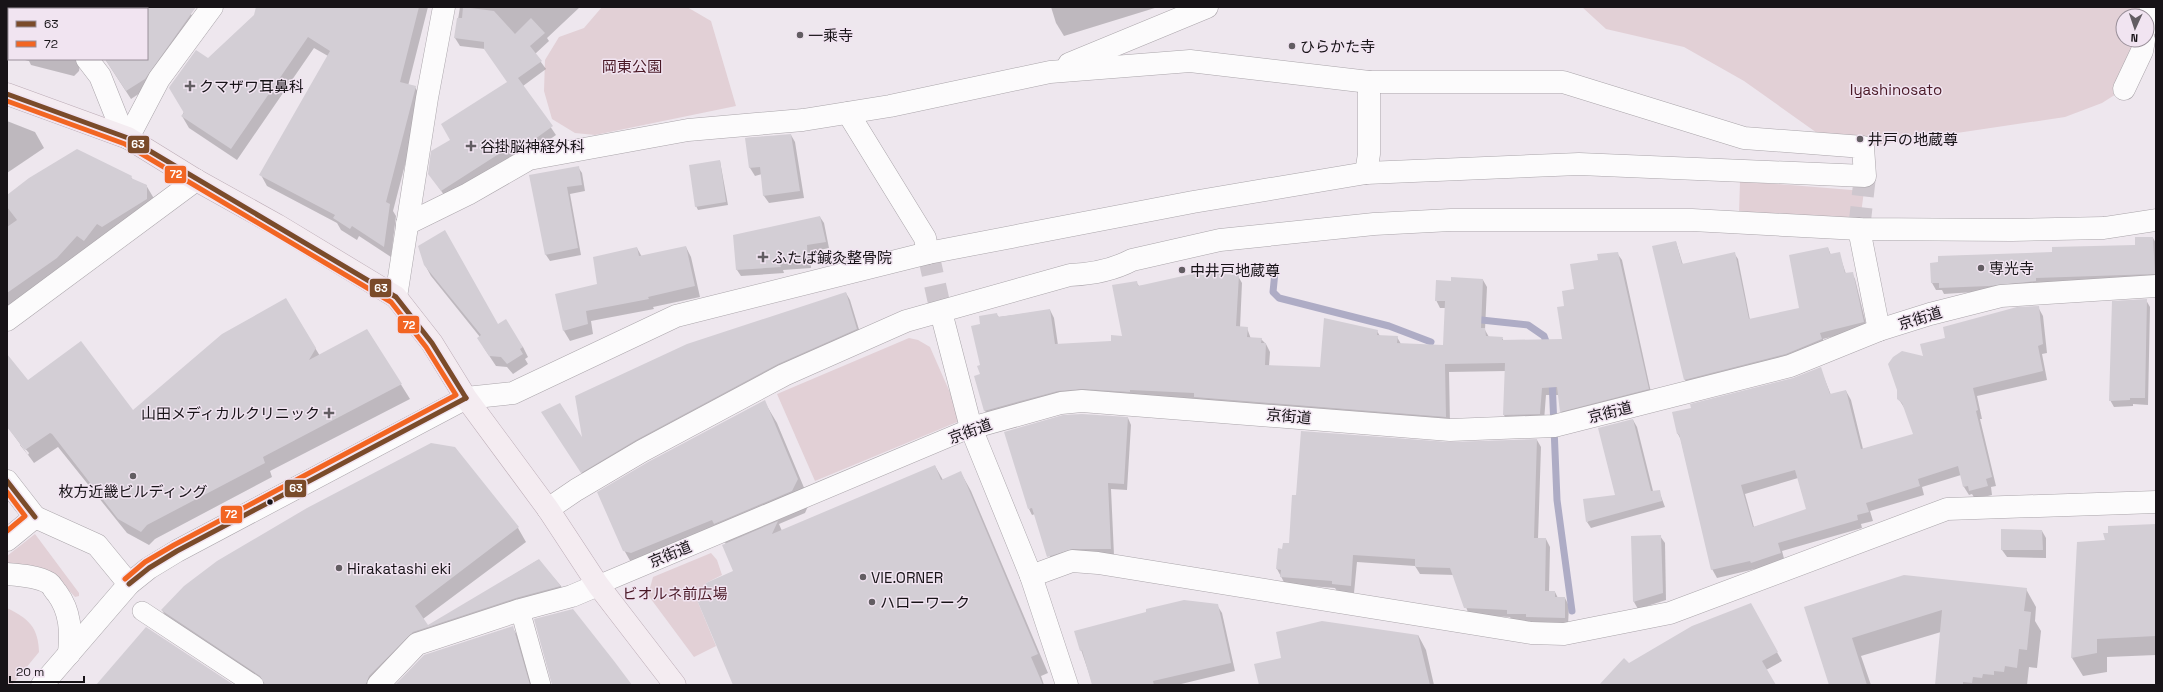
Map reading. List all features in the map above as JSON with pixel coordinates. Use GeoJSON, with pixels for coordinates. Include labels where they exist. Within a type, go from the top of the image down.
{"type":"FeatureCollection","features":[{"type":"Feature","properties":{"kind":"main road"},"geometry":{"type":"LineString","coordinates":[[7,94],[126,137],[196,180],[277,225],[396,297],[432,343],[466,398],[548,509],[598,585],[675,685]]}},
{"type":"Feature","properties":{"kind":"street"},"geometry":{"type":"LineString","coordinates":[[126,137],[159,79],[212,7]]}},
{"type":"Feature","properties":{"kind":"street"},"geometry":{"type":"LineString","coordinates":[[396,297],[427,98],[444,7]]}},
{"type":"Feature","properties":{"kind":"street"},"geometry":{"type":"LineString","coordinates":[[1050,72],[1207,7]]}},
{"type":"Feature","properties":{"kind":"street"},"geometry":{"type":"LineString","coordinates":[[2124,89],[2143,48]]}},
{"type":"Feature","properties":{"kind":"street"},"geometry":{"type":"LineString","coordinates":[[88,60],[100,76],[126,137]]}},
{"type":"Feature","properties":{"kind":"street"},"geometry":{"type":"LineString","coordinates":[[42,685],[129,584],[149,568],[177,551],[466,398],[514,393],[676,316],[928,253],[1193,202],[1366,172],[1579,164],[1866,176],[1863,147],[1744,138],[1563,82],[1369,82],[1190,61],[1050,72],[890,106],[803,120],[688,130],[530,159],[468,194],[407,224]]}},
{"type":"Feature","properties":{"kind":"street"},"geometry":{"type":"LineString","coordinates":[[1366,172],[1368,154],[1369,82]]}},
{"type":"Feature","properties":{"kind":"street"},"geometry":{"type":"LineString","coordinates":[[848,113],[925,238],[928,253]]}},
{"type":"Feature","properties":{"kind":"street"},"geometry":{"type":"LineString","coordinates":[[7,320],[196,180]]}},
{"type":"Feature","properties":{"kind":"street"},"geometry":{"type":"LineString","coordinates":[[548,509],[576,490],[642,451],[784,375],[906,321],[1070,275],[1088,274],[1120,266],[1132,260],[1220,240],[1374,224],[1451,220],[1692,220],[1859,229],[2012,230],[2104,228],[2156,220]]}},
{"type":"Feature","properties":{"kind":"street"},"geometry":{"type":"LineString","coordinates":[[1859,229],[1879,330]]}},
{"type":"Feature","properties":{"kind":"street","name":"京街道"},"geometry":{"type":"LineString","coordinates":[[378,685],[417,644],[520,610],[572,596],[971,428],[1061,403],[1082,401],[1450,430],[1554,426],[1790,366],[1879,330],[1930,314],[2001,296],[2156,286]]}},
{"type":"Feature","properties":{"kind":"street"},"geometry":{"type":"LineString","coordinates":[[941,312],[971,428],[1031,576],[1067,685]]}},
{"type":"Feature","properties":{"kind":"street"},"geometry":{"type":"LineString","coordinates":[[7,480],[35,517],[97,545],[129,584]]}},
{"type":"Feature","properties":{"kind":"street"},"geometry":{"type":"LineString","coordinates":[[1031,576],[1072,561],[1098,563],[1531,633],[1564,634],[1670,613],[1947,509],[2156,502]]}},
{"type":"Feature","properties":{"kind":"street"},"geometry":{"type":"LineString","coordinates":[[7,540],[35,517]]}},
{"type":"Feature","properties":{"kind":"street"},"geometry":{"type":"LineString","coordinates":[[7,574],[24,575],[49,583],[61,598],[67,611],[71,633],[69,654]]}},
{"type":"Feature","properties":{"kind":"street"},"geometry":{"type":"LineString","coordinates":[[520,610],[541,685]]}},
{"type":"Feature","properties":{"kind":"street"},"geometry":{"type":"LineString","coordinates":[[142,611],[254,685]]}},
{"type":"Feature","properties":{"kind":"green space","name":"岡東公園"},"geometry":{"type":"Polygon","coordinates":[[[602,7],[687,7],[711,21],[736,106],[595,135],[575,133],[552,119],[544,91],[545,60],[559,37],[584,28],[602,7]]]}},
{"type":"Feature","properties":{"kind":"green space","name":"Iyashinosato"},"geometry":{"type":"Polygon","coordinates":[[[1582,7],[2140,7],[2115,8],[2115,48],[2137,48],[2124,89],[2102,103],[2065,117],[1863,147],[1834,145],[1744,81],[1684,47],[1606,29],[1582,7]]]}},
{"type":"Feature","properties":{"kind":"green space"},"geometry":{"type":"Polygon","coordinates":[[[1740,181],[1864,191],[1860,221],[1739,213],[1740,181]]]}},
{"type":"Feature","properties":{"kind":"green space"},"geometry":{"type":"Polygon","coordinates":[[[909,338],[918,340],[930,347],[962,420],[815,481],[777,394],[909,338]]]}},
{"type":"Feature","properties":{"kind":"green space"},"geometry":{"type":"Polygon","coordinates":[[[35,534],[79,593],[79,596],[75,597],[56,576],[36,566],[7,566],[7,556],[35,534]]]}},
{"type":"Feature","properties":{"kind":"green space","name":"ビオルネ前広場"},"geometry":{"type":"Polygon","coordinates":[[[711,553],[717,560],[722,575],[706,583],[697,600],[716,646],[694,657],[648,595],[653,577],[711,553]]]}},
{"type":"Feature","properties":{"kind":"green space"},"geometry":{"type":"Polygon","coordinates":[[[7,608],[27,620],[31,625],[37,636],[39,652],[12,685],[7,685],[7,608]]]}},
{"type":"Feature","properties":{"kind":"building"},"geometry":{"type":"Polygon","coordinates":[[[196,7],[145,79],[126,91],[106,60],[148,60],[147,8],[196,7]]]}},
{"type":"Feature","properties":{"kind":"building"},"geometry":{"type":"Polygon","coordinates":[[[256,7],[419,7],[400,82],[416,86],[386,202],[390,204],[384,247],[352,226],[350,229],[333,218],[335,215],[259,175],[330,51],[308,37],[231,149],[181,116],[184,113],[169,88],[170,86],[196,50],[208,58],[254,15],[256,7]]]}},
{"type":"Feature","properties":{"kind":"building"},"geometry":{"type":"Polygon","coordinates":[[[463,7],[494,11],[515,34],[531,18],[545,33],[530,46],[542,61],[518,78],[553,126],[524,147],[522,139],[441,191],[428,174],[431,151],[450,140],[441,124],[507,82],[484,49],[484,42],[454,38],[457,18],[462,18],[463,7]]]}},
{"type":"Feature","properties":{"kind":"building"},"geometry":{"type":"Polygon","coordinates":[[[791,134],[800,191],[763,196],[760,167],[749,168],[745,138],[791,134]]]}},
{"type":"Feature","properties":{"kind":"building"},"geometry":{"type":"Polygon","coordinates":[[[77,149],[147,185],[147,199],[102,227],[97,224],[84,241],[77,236],[57,258],[7,293],[7,227],[17,220],[7,207],[7,195],[29,178],[77,149]]]}},
{"type":"Feature","properties":{"kind":"building"},"geometry":{"type":"Polygon","coordinates":[[[720,160],[726,202],[695,207],[689,165],[720,160]]]}},
{"type":"Feature","properties":{"kind":"building"},"geometry":{"type":"Polygon","coordinates":[[[579,166],[582,185],[567,187],[578,248],[545,255],[529,175],[579,166]]]}},
{"type":"Feature","properties":{"kind":"building"},"geometry":{"type":"Polygon","coordinates":[[[820,216],[826,242],[807,245],[808,262],[780,264],[781,267],[736,270],[733,235],[820,216]]]}},
{"type":"Feature","properties":{"kind":"building"},"geometry":{"type":"Polygon","coordinates":[[[445,230],[498,324],[506,319],[523,347],[520,349],[523,354],[507,364],[501,357],[489,356],[477,338],[481,335],[424,265],[418,246],[445,230]]]}},
{"type":"Feature","properties":{"kind":"building"},"geometry":{"type":"Polygon","coordinates":[[[2135,237],[2153,237],[2155,274],[2036,278],[2036,281],[1989,286],[1939,288],[1939,283],[1931,283],[1930,263],[1938,262],[1938,256],[2052,252],[2052,247],[2135,245],[2135,237]]]}},
{"type":"Feature","properties":{"kind":"building"},"geometry":{"type":"Polygon","coordinates":[[[1676,241],[1682,264],[1735,252],[1749,319],[1799,308],[1789,255],[1828,247],[1830,254],[1840,252],[1845,273],[1853,272],[1864,322],[1820,333],[1822,339],[1786,354],[1684,380],[1652,246],[1676,241]]]}},
{"type":"Feature","properties":{"kind":"building"},"geometry":{"type":"Polygon","coordinates":[[[686,246],[695,286],[648,297],[649,299],[586,311],[588,324],[563,331],[555,294],[597,284],[593,257],[637,247],[639,256],[686,246]]]}},
{"type":"Feature","properties":{"kind":"building"},"geometry":{"type":"Polygon","coordinates":[[[1618,252],[1649,389],[1560,412],[1557,387],[1542,388],[1540,414],[1503,415],[1505,363],[1445,364],[1446,417],[1194,397],[1194,393],[1130,390],[1130,392],[1083,389],[1058,391],[984,411],[974,376],[980,374],[977,366],[980,365],[971,326],[980,324],[979,316],[997,313],[998,317],[1050,309],[1055,344],[1111,341],[1111,335],[1122,336],[1112,285],[1137,281],[1138,286],[1192,274],[1208,275],[1208,273],[1239,275],[1236,326],[1248,327],[1247,337],[1262,338],[1261,343],[1266,343],[1265,365],[1320,367],[1324,318],[1378,330],[1377,335],[1398,336],[1397,343],[1443,345],[1445,301],[1435,301],[1436,280],[1451,281],[1451,277],[1483,279],[1481,328],[1485,328],[1486,336],[1503,337],[1502,340],[1562,339],[1557,307],[1564,306],[1562,291],[1574,289],[1570,264],[1598,260],[1597,254],[1618,252]]]}},
{"type":"Feature","properties":{"kind":"building"},"geometry":{"type":"Polygon","coordinates":[[[846,292],[857,329],[778,364],[636,440],[581,473],[541,412],[560,403],[582,437],[575,396],[687,344],[846,292]]]}},
{"type":"Feature","properties":{"kind":"building"},"geometry":{"type":"Polygon","coordinates":[[[286,298],[316,348],[309,360],[367,329],[402,384],[263,457],[265,463],[147,525],[141,532],[118,519],[52,434],[50,433],[25,450],[7,427],[7,354],[28,380],[81,341],[133,410],[222,334],[286,298]]]}},
{"type":"Feature","properties":{"kind":"building"},"geometry":{"type":"Polygon","coordinates":[[[2147,299],[2145,398],[2130,398],[2130,400],[2109,401],[2112,301],[2147,299]]]}},
{"type":"Feature","properties":{"kind":"building"},"geometry":{"type":"Polygon","coordinates":[[[2039,306],[2043,344],[2038,346],[2043,371],[1973,388],[1978,410],[1976,411],[1992,477],[1986,479],[1988,486],[1969,491],[1968,486],[1963,487],[1958,466],[1918,479],[1920,486],[1866,503],[1869,512],[1857,515],[1858,520],[1778,543],[1781,553],[1751,563],[1750,561],[1711,570],[1679,434],[1677,434],[1672,412],[1691,408],[1690,404],[1793,378],[1821,367],[1830,394],[1846,390],[1861,449],[1913,434],[1902,403],[1897,399],[1897,390],[1888,364],[1893,357],[1902,351],[1923,356],[1920,344],[1945,338],[1943,327],[2017,307],[2039,306]],[[1795,470],[1741,485],[1753,527],[1806,509],[1795,470]]]}},
{"type":"Feature","properties":{"kind":"building"},"geometry":{"type":"Polygon","coordinates":[[[765,400],[798,479],[792,491],[714,524],[712,520],[631,553],[623,551],[597,492],[648,462],[765,400]]]}},
{"type":"Feature","properties":{"kind":"building"},"geometry":{"type":"Polygon","coordinates":[[[1082,414],[1128,417],[1124,484],[1108,483],[1111,549],[1073,549],[1047,557],[1032,508],[1028,509],[1004,432],[1063,415],[1082,414]]]}},
{"type":"Feature","properties":{"kind":"building"},"geometry":{"type":"Polygon","coordinates":[[[1633,419],[1651,491],[1660,490],[1662,501],[1586,522],[1583,499],[1615,495],[1598,428],[1633,419]]]}},
{"type":"Feature","properties":{"kind":"building"},"geometry":{"type":"Polygon","coordinates":[[[1301,431],[1449,442],[1537,439],[1534,538],[1546,538],[1545,591],[1555,591],[1555,597],[1565,597],[1565,618],[1526,617],[1526,614],[1507,614],[1507,610],[1464,608],[1450,568],[1415,567],[1415,559],[1353,555],[1351,586],[1332,584],[1332,581],[1280,577],[1281,570],[1276,569],[1278,548],[1282,549],[1283,543],[1289,543],[1292,495],[1296,495],[1301,431]]]}},
{"type":"Feature","properties":{"kind":"building","name":"Hirakatashi eki"},"geometry":{"type":"Polygon","coordinates":[[[431,443],[455,447],[519,527],[415,606],[428,625],[539,559],[561,586],[516,598],[413,632],[369,676],[366,685],[265,685],[260,676],[161,610],[184,586],[217,561],[307,508],[431,443]]]}},
{"type":"Feature","properties":{"kind":"building","name":"VIE.ORNER"},"geometry":{"type":"Polygon","coordinates":[[[935,465],[941,480],[961,471],[1038,654],[1031,657],[1043,685],[733,685],[697,600],[706,583],[733,571],[722,545],[778,521],[772,534],[935,465]]]}},
{"type":"Feature","properties":{"kind":"building"},"geometry":{"type":"Polygon","coordinates":[[[2156,524],[2156,636],[2097,639],[2097,653],[2071,658],[2077,542],[2105,540],[2103,533],[2108,533],[2108,526],[2156,524]]]}},
{"type":"Feature","properties":{"kind":"building"},"geometry":{"type":"Polygon","coordinates":[[[2001,529],[2042,530],[2043,550],[2001,550],[2001,529]]]}},
{"type":"Feature","properties":{"kind":"building"},"geometry":{"type":"Polygon","coordinates":[[[1661,535],[1663,593],[1633,602],[1631,536],[1661,535]]]}},
{"type":"Feature","properties":{"kind":"building"},"geometry":{"type":"Polygon","coordinates":[[[1904,575],[2027,588],[2024,611],[2031,612],[2027,650],[2019,649],[2017,668],[2005,666],[2004,672],[1994,671],[1994,675],[1983,674],[1982,678],[1973,677],[1972,683],[1963,682],[1963,685],[1935,685],[1942,610],[1852,638],[1867,685],[1829,685],[1804,607],[1904,575]]]}},
{"type":"Feature","properties":{"kind":"building"},"geometry":{"type":"Polygon","coordinates":[[[1184,600],[1218,604],[1231,663],[1153,681],[1154,685],[1092,685],[1082,650],[1080,651],[1074,631],[1146,612],[1146,609],[1184,600]]]}},
{"type":"Feature","properties":{"kind":"building"},"geometry":{"type":"Polygon","coordinates":[[[1751,603],[1778,652],[1762,661],[1776,685],[1599,685],[1624,658],[1629,663],[1692,626],[1751,603]]]}},
{"type":"Feature","properties":{"kind":"building"},"geometry":{"type":"Polygon","coordinates":[[[573,609],[632,685],[552,685],[534,619],[573,609]]]}},
{"type":"Feature","properties":{"kind":"building"},"geometry":{"type":"Polygon","coordinates":[[[1322,621],[1418,635],[1430,685],[1259,685],[1254,664],[1281,658],[1276,632],[1322,621]]]}},
{"type":"Feature","properties":{"kind":"building"},"geometry":{"type":"Polygon","coordinates":[[[513,626],[530,685],[395,685],[424,655],[513,626]]]}},
{"type":"Feature","properties":{"kind":"building"},"geometry":{"type":"Polygon","coordinates":[[[146,627],[234,685],[96,685],[146,627]]]}},
{"type":"Feature","properties":{"kind":"waterway"},"geometry":{"type":"LineString","coordinates":[[1275,272],[1273,292],[1279,298],[1389,326],[1431,342]]}},
{"type":"Feature","properties":{"kind":"waterway"},"geometry":{"type":"LineString","coordinates":[[1472,319],[1528,325],[1544,336],[1548,347]]}},
{"type":"Feature","properties":{"kind":"waterway"},"geometry":{"type":"LineString","coordinates":[[1552,379],[1557,500],[1572,611]]}},
{"type":"Feature","properties":{"kind":"tunnel"},"geometry":{"type":"LineString","coordinates":[[1859,229],[1865,176]]}},
{"type":"Feature","properties":{"kind":"tunnel"},"geometry":{"type":"LineString","coordinates":[[928,253],[941,312]]}},
{"type":"Feature","properties":{"kind":"transit line","name":"63"},"geometry":{"type":"LineString","coordinates":[[7,94],[128,138],[396,297],[432,343],[466,398]]}},
{"type":"Feature","properties":{"kind":"transit line","name":"72"},"geometry":{"type":"LineString","coordinates":[[7,101],[125,144],[391,302],[426,347],[456,395],[174,545],[145,562],[125,579]]}},
{"type":"Feature","properties":{"kind":"transit line","name":"63"},"geometry":{"type":"LineString","coordinates":[[129,584],[149,568],[177,551],[466,398]]}},
{"type":"Feature","properties":{"kind":"transit line","name":"63"},"geometry":{"type":"LineString","coordinates":[[7,481],[35,517]]}},
{"type":"Feature","properties":{"kind":"transit line","name":"72"},"geometry":{"type":"LineString","coordinates":[[7,492],[25,516],[7,531]]}},
{"type":"Feature","properties":{"kind":"place","name":"一乘寺"},"geometry":{"type":"Point","coordinates":[800,35]}},
{"type":"Feature","properties":{"kind":"place","name":"ひらかた寺"},"geometry":{"type":"Point","coordinates":[1292,46]}},
{"type":"Feature","properties":{"kind":"place","name":"クマザワ耳鼻科"},"geometry":{"type":"Point","coordinates":[190,86]}},
{"type":"Feature","properties":{"kind":"place","name":"井戸の地蔵尊"},"geometry":{"type":"Point","coordinates":[1860,139]}},
{"type":"Feature","properties":{"kind":"place","name":"谷掛脳神経外科"},"geometry":{"type":"Point","coordinates":[471,146]}},
{"type":"Feature","properties":{"kind":"place","name":"ふたば鍼灸整骨院"},"geometry":{"type":"Point","coordinates":[763,257]}},
{"type":"Feature","properties":{"kind":"place","name":"専光寺"},"geometry":{"type":"Point","coordinates":[1981,268]}},
{"type":"Feature","properties":{"kind":"place","name":"中井戸地蔵尊"},"geometry":{"type":"Point","coordinates":[1182,270]}},
{"type":"Feature","properties":{"kind":"place","name":"山田メディカルクリニック"},"geometry":{"type":"Point","coordinates":[329,413]}},
{"type":"Feature","properties":{"kind":"place","name":"枚方近畿ビルディング"},"geometry":{"type":"Point","coordinates":[133,476]}},
{"type":"Feature","properties":{"kind":"place","name":"Hirakatashi eki"},"geometry":{"type":"Point","coordinates":[339,568]}},
{"type":"Feature","properties":{"kind":"place","name":"VIE.ORNER"},"geometry":{"type":"Point","coordinates":[863,577]}},
{"type":"Feature","properties":{"kind":"place","name":"ハローワーク"},"geometry":{"type":"Point","coordinates":[872,602]}}]}
